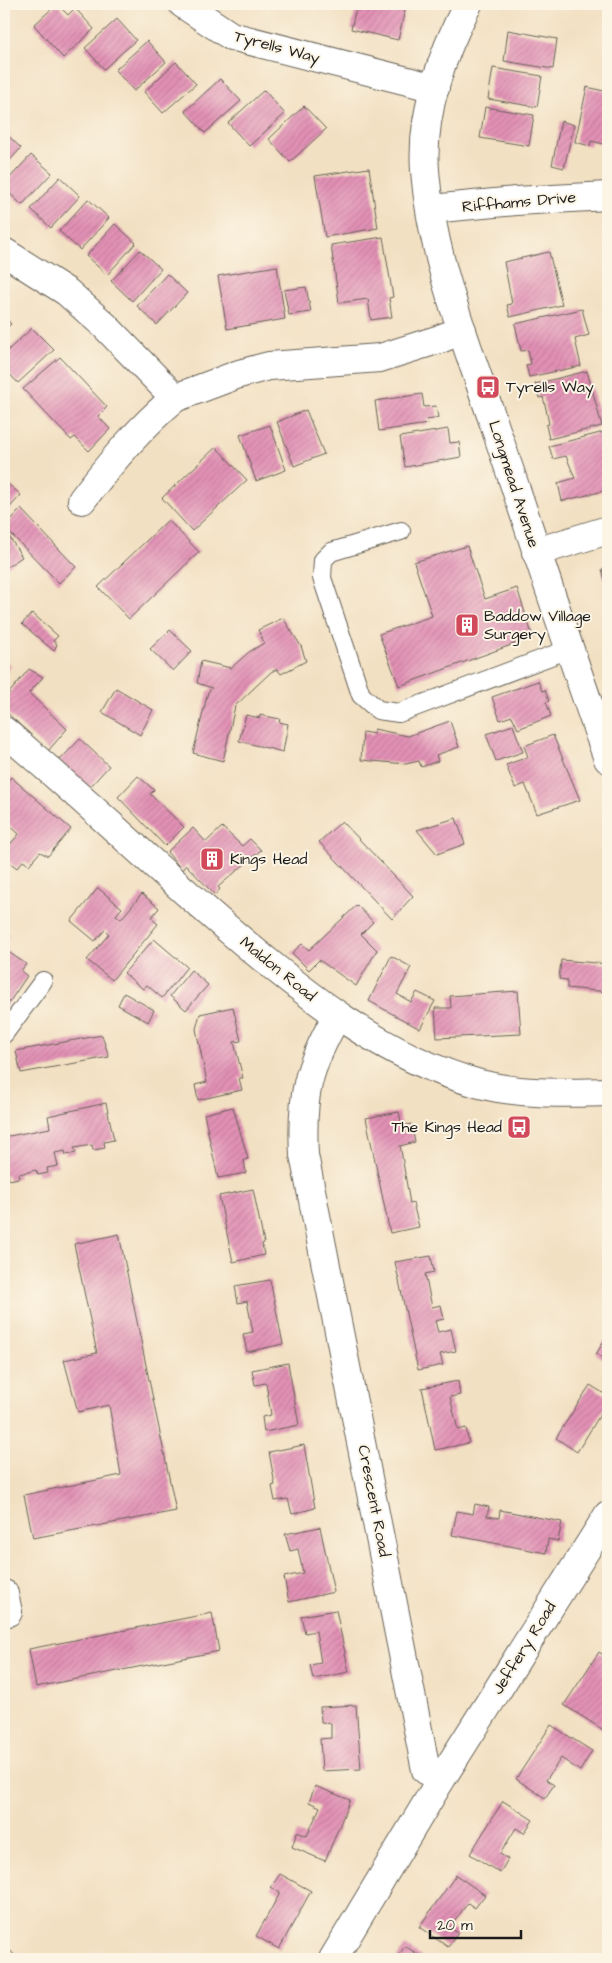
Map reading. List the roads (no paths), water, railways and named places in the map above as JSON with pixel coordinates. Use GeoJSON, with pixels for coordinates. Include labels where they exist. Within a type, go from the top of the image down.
{"type":"FeatureCollection","features":[{"type":"Feature","properties":{"kind":"street","name":"Tyrells Way"},"geometry":{"type":"LineString","coordinates":[[183,4],[231,36],[435,88]]}},
{"type":"Feature","properties":{"kind":"street","name":"Longmead Avenue"},"geometry":{"type":"LineString","coordinates":[[468,4],[446,52],[435,88],[426,131],[425,170],[441,267],[569,650],[608,758]]}},
{"type":"Feature","properties":{"kind":"street","name":"Riffhams Drive"},"geometry":{"type":"LineString","coordinates":[[431,209],[516,201],[608,196]]}},
{"type":"Feature","properties":{"kind":"street"},"geometry":{"type":"LineString","coordinates":[[4,252],[67,292],[105,326],[175,398]]}},
{"type":"Feature","properties":{"kind":"street"},"geometry":{"type":"LineString","coordinates":[[82,500],[106,469],[150,419],[175,398],[239,374],[269,366],[380,358],[462,330]]}},
{"type":"Feature","properties":{"kind":"street"},"geometry":{"type":"LineString","coordinates":[[536,552],[608,530]]}},
{"type":"Feature","properties":{"kind":"street","name":"Maldon Road"},"geometry":{"type":"LineString","coordinates":[[4,731],[194,900],[337,1016],[418,1061],[480,1084],[523,1091],[608,1092]]}},
{"type":"Feature","properties":{"kind":"street","name":"Crescent Road"},"geometry":{"type":"LineString","coordinates":[[337,1016],[318,1049],[308,1079],[302,1116],[304,1155],[426,1770],[440,1781]]}},
{"type":"Feature","properties":{"kind":"street","name":"Jeffery Road"},"geometry":{"type":"LineString","coordinates":[[440,1781],[608,1515]]}},
{"type":"Feature","properties":{"kind":"street"},"geometry":{"type":"LineString","coordinates":[[333,1959],[440,1781]]}},
{"type":"Feature","properties":{"kind":"lane"},"geometry":{"type":"LineString","coordinates":[[401,532],[331,552],[323,560],[322,578],[361,695],[378,710],[399,713],[569,650]]}},
{"type":"Feature","properties":{"kind":"lane"},"geometry":{"type":"LineString","coordinates":[[4,1034],[43,980]]}},
{"type":"Feature","properties":{"kind":"place","name":"Tyrells Way"},"geometry":{"type":"Point","coordinates":[488,387]}},
{"type":"Feature","properties":{"kind":"place","name":"Baddow Village Surgery"},"geometry":{"type":"Point","coordinates":[467,625]}},
{"type":"Feature","properties":{"kind":"place","name":"Kings Head"},"geometry":{"type":"Point","coordinates":[212,859]}},
{"type":"Feature","properties":{"kind":"place","name":"The Kings Head"},"geometry":{"type":"Point","coordinates":[519,1127]}}]}
